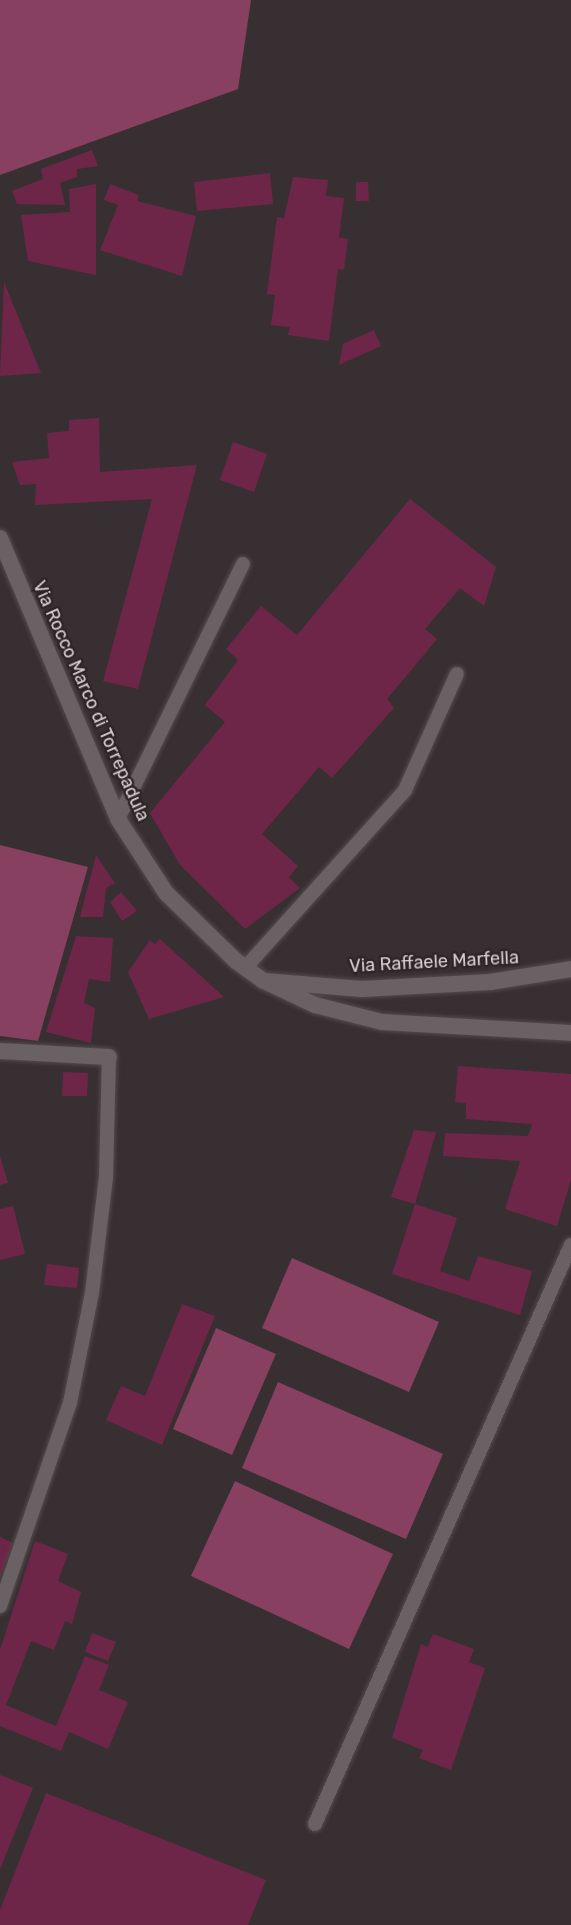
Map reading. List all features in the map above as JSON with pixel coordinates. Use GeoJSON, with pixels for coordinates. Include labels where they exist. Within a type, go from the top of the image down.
{"type":"FeatureCollection","features":[{"type":"Feature","properties":{"kind":"main road","name":"Via Rocco Marco di Torrepadula"},"geometry":{"type":"LineString","coordinates":[[0,538],[118,819],[166,893],[245,968],[262,981],[315,1005],[382,1022],[571,1033]]}},
{"type":"Feature","properties":{"kind":"main road","name":"Via Raffaele Marfella"},"geometry":{"type":"LineString","coordinates":[[262,981],[362,989],[490,982],[571,969]]}},
{"type":"Feature","properties":{"kind":"main road"},"geometry":{"type":"LineString","coordinates":[[0,1051],[110,1057]]}},
{"type":"Feature","properties":{"kind":"lane"},"geometry":{"type":"LineString","coordinates":[[118,819],[243,564]]}},
{"type":"Feature","properties":{"kind":"lane"},"geometry":{"type":"LineString","coordinates":[[245,968],[405,790],[457,674]]}},
{"type":"Feature","properties":{"kind":"lane"},"geometry":{"type":"LineString","coordinates":[[0,1606],[70,1403],[92,1293],[106,1178],[110,1057]]}},
{"type":"Feature","properties":{"kind":"lane"},"geometry":{"type":"LineString","coordinates":[[315,1824],[571,1245]]}},
{"type":"Feature","properties":{"kind":"shaded area"},"geometry":{"type":"Polygon","coordinates":[[[0,0],[251,0],[238,89],[0,175],[0,0]]]}},
{"type":"Feature","properties":{"kind":"shaded area"},"geometry":{"type":"Polygon","coordinates":[[[0,845],[88,867],[38,1041],[0,1036],[0,845]]]}},
{"type":"Feature","properties":{"kind":"shaded area"},"geometry":{"type":"Polygon","coordinates":[[[292,1258],[439,1322],[409,1392],[262,1328],[292,1258]]]}},
{"type":"Feature","properties":{"kind":"shaded area"},"geometry":{"type":"Polygon","coordinates":[[[216,1328],[276,1354],[232,1455],[173,1429],[216,1328]]]}},
{"type":"Feature","properties":{"kind":"shaded area"},"geometry":{"type":"Polygon","coordinates":[[[278,1382],[443,1454],[406,1539],[242,1468],[278,1382]]]}},
{"type":"Feature","properties":{"kind":"shaded area"},"geometry":{"type":"Polygon","coordinates":[[[235,1481],[393,1554],[349,1649],[191,1576],[235,1481]]]}},
{"type":"Feature","properties":{"kind":"building"},"geometry":{"type":"Polygon","coordinates":[[[92,150],[98,166],[77,169],[77,177],[60,183],[65,205],[17,204],[12,191],[43,179],[41,169],[92,150]]]}},
{"type":"Feature","properties":{"kind":"building"},"geometry":{"type":"Polygon","coordinates":[[[270,173],[273,204],[197,211],[194,182],[270,173]]]}},
{"type":"Feature","properties":{"kind":"building"},"geometry":{"type":"Polygon","coordinates":[[[293,177],[328,180],[326,196],[344,198],[339,237],[348,239],[344,270],[338,269],[329,341],[288,335],[290,327],[271,325],[275,295],[267,294],[277,217],[284,218],[293,177]]]}},
{"type":"Feature","properties":{"kind":"building"},"geometry":{"type":"Polygon","coordinates":[[[356,182],[368,182],[369,201],[356,201],[356,182]]]}},
{"type":"Feature","properties":{"kind":"building"},"geometry":{"type":"Polygon","coordinates":[[[96,184],[96,275],[28,261],[21,215],[70,212],[69,189],[96,184]]]}},
{"type":"Feature","properties":{"kind":"building"},"geometry":{"type":"Polygon","coordinates":[[[110,184],[139,195],[137,201],[196,216],[182,276],[100,250],[118,205],[104,200],[110,184]]]}},
{"type":"Feature","properties":{"kind":"building"},"geometry":{"type":"Polygon","coordinates":[[[4,282],[41,373],[0,376],[4,282]]]}},
{"type":"Feature","properties":{"kind":"building"},"geometry":{"type":"Polygon","coordinates":[[[374,330],[381,346],[339,365],[343,344],[374,330]]]}},
{"type":"Feature","properties":{"kind":"building"},"geometry":{"type":"Polygon","coordinates":[[[99,418],[100,472],[197,465],[138,689],[103,681],[152,499],[35,505],[36,484],[20,485],[12,462],[49,458],[47,433],[69,431],[69,420],[99,418]]]}},
{"type":"Feature","properties":{"kind":"building"},"geometry":{"type":"Polygon","coordinates":[[[233,442],[267,454],[254,492],[220,480],[233,442]]]}},
{"type":"Feature","properties":{"kind":"building"},"geometry":{"type":"Polygon","coordinates":[[[410,499],[496,567],[484,606],[460,588],[425,629],[437,639],[387,699],[394,708],[332,778],[319,767],[262,834],[298,866],[289,877],[300,888],[245,929],[180,865],[150,813],[225,722],[205,705],[238,660],[226,649],[261,606],[297,635],[410,499]]]}},
{"type":"Feature","properties":{"kind":"building"},"geometry":{"type":"Polygon","coordinates":[[[96,855],[115,883],[106,888],[103,917],[80,917],[96,855]]]}},
{"type":"Feature","properties":{"kind":"building"},"geometry":{"type":"Polygon","coordinates":[[[121,892],[137,911],[122,921],[110,902],[121,892]]]}},
{"type":"Feature","properties":{"kind":"building"},"geometry":{"type":"Polygon","coordinates":[[[76,936],[113,938],[110,982],[89,979],[84,1003],[95,1008],[91,1043],[46,1032],[76,936]]]}},
{"type":"Feature","properties":{"kind":"building"},"geometry":{"type":"Polygon","coordinates":[[[160,939],[224,997],[149,1019],[128,972],[150,940],[155,944],[160,939]]]}},
{"type":"Feature","properties":{"kind":"building"},"geometry":{"type":"Polygon","coordinates":[[[458,1066],[571,1074],[571,1180],[557,1226],[505,1209],[520,1161],[443,1156],[445,1133],[528,1136],[532,1124],[466,1119],[466,1103],[455,1102],[458,1066]]]}},
{"type":"Feature","properties":{"kind":"building"},"geometry":{"type":"Polygon","coordinates":[[[63,1072],[88,1073],[87,1096],[62,1096],[63,1072]]]}},
{"type":"Feature","properties":{"kind":"building"},"geometry":{"type":"Polygon","coordinates":[[[414,1130],[436,1132],[415,1204],[391,1197],[414,1130]]]}},
{"type":"Feature","properties":{"kind":"building"},"geometry":{"type":"Polygon","coordinates":[[[0,1156],[8,1183],[0,1185],[0,1156]]]}},
{"type":"Feature","properties":{"kind":"building"},"geometry":{"type":"Polygon","coordinates":[[[415,1204],[457,1218],[440,1271],[469,1281],[478,1256],[532,1271],[520,1315],[392,1274],[415,1204]]]}},
{"type":"Feature","properties":{"kind":"building"},"geometry":{"type":"Polygon","coordinates":[[[13,1206],[25,1254],[0,1260],[0,1209],[13,1206]]]}},
{"type":"Feature","properties":{"kind":"building"},"geometry":{"type":"Polygon","coordinates":[[[47,1264],[79,1268],[77,1288],[44,1285],[47,1264]]]}},
{"type":"Feature","properties":{"kind":"building"},"geometry":{"type":"Polygon","coordinates":[[[182,1304],[215,1316],[162,1445],[106,1420],[121,1386],[145,1396],[182,1304]]]}},
{"type":"Feature","properties":{"kind":"building"},"geometry":{"type":"Polygon","coordinates":[[[0,1537],[13,1543],[0,1577],[0,1537]]]}},
{"type":"Feature","properties":{"kind":"building"},"geometry":{"type":"Polygon","coordinates":[[[35,1541],[68,1554],[58,1581],[81,1592],[72,1624],[65,1621],[54,1650],[31,1641],[6,1705],[56,1726],[85,1656],[109,1665],[99,1690],[128,1702],[108,1749],[69,1732],[61,1751],[0,1726],[0,1650],[35,1541]]]}},
{"type":"Feature","properties":{"kind":"building"},"geometry":{"type":"Polygon","coordinates":[[[92,1633],[116,1642],[108,1661],[85,1652],[92,1633]]]}},
{"type":"Feature","properties":{"kind":"building"},"geometry":{"type":"Polygon","coordinates":[[[433,1634],[474,1649],[469,1662],[485,1668],[451,1770],[419,1758],[423,1750],[392,1738],[421,1644],[428,1647],[433,1634]]]}},
{"type":"Feature","properties":{"kind":"building"},"geometry":{"type":"Polygon","coordinates":[[[0,1775],[33,1788],[0,1869],[0,1775]]]}},
{"type":"Feature","properties":{"kind":"building"},"geometry":{"type":"Polygon","coordinates":[[[46,1793],[266,1880],[248,1925],[0,1925],[0,1910],[46,1793]]]}}]}
